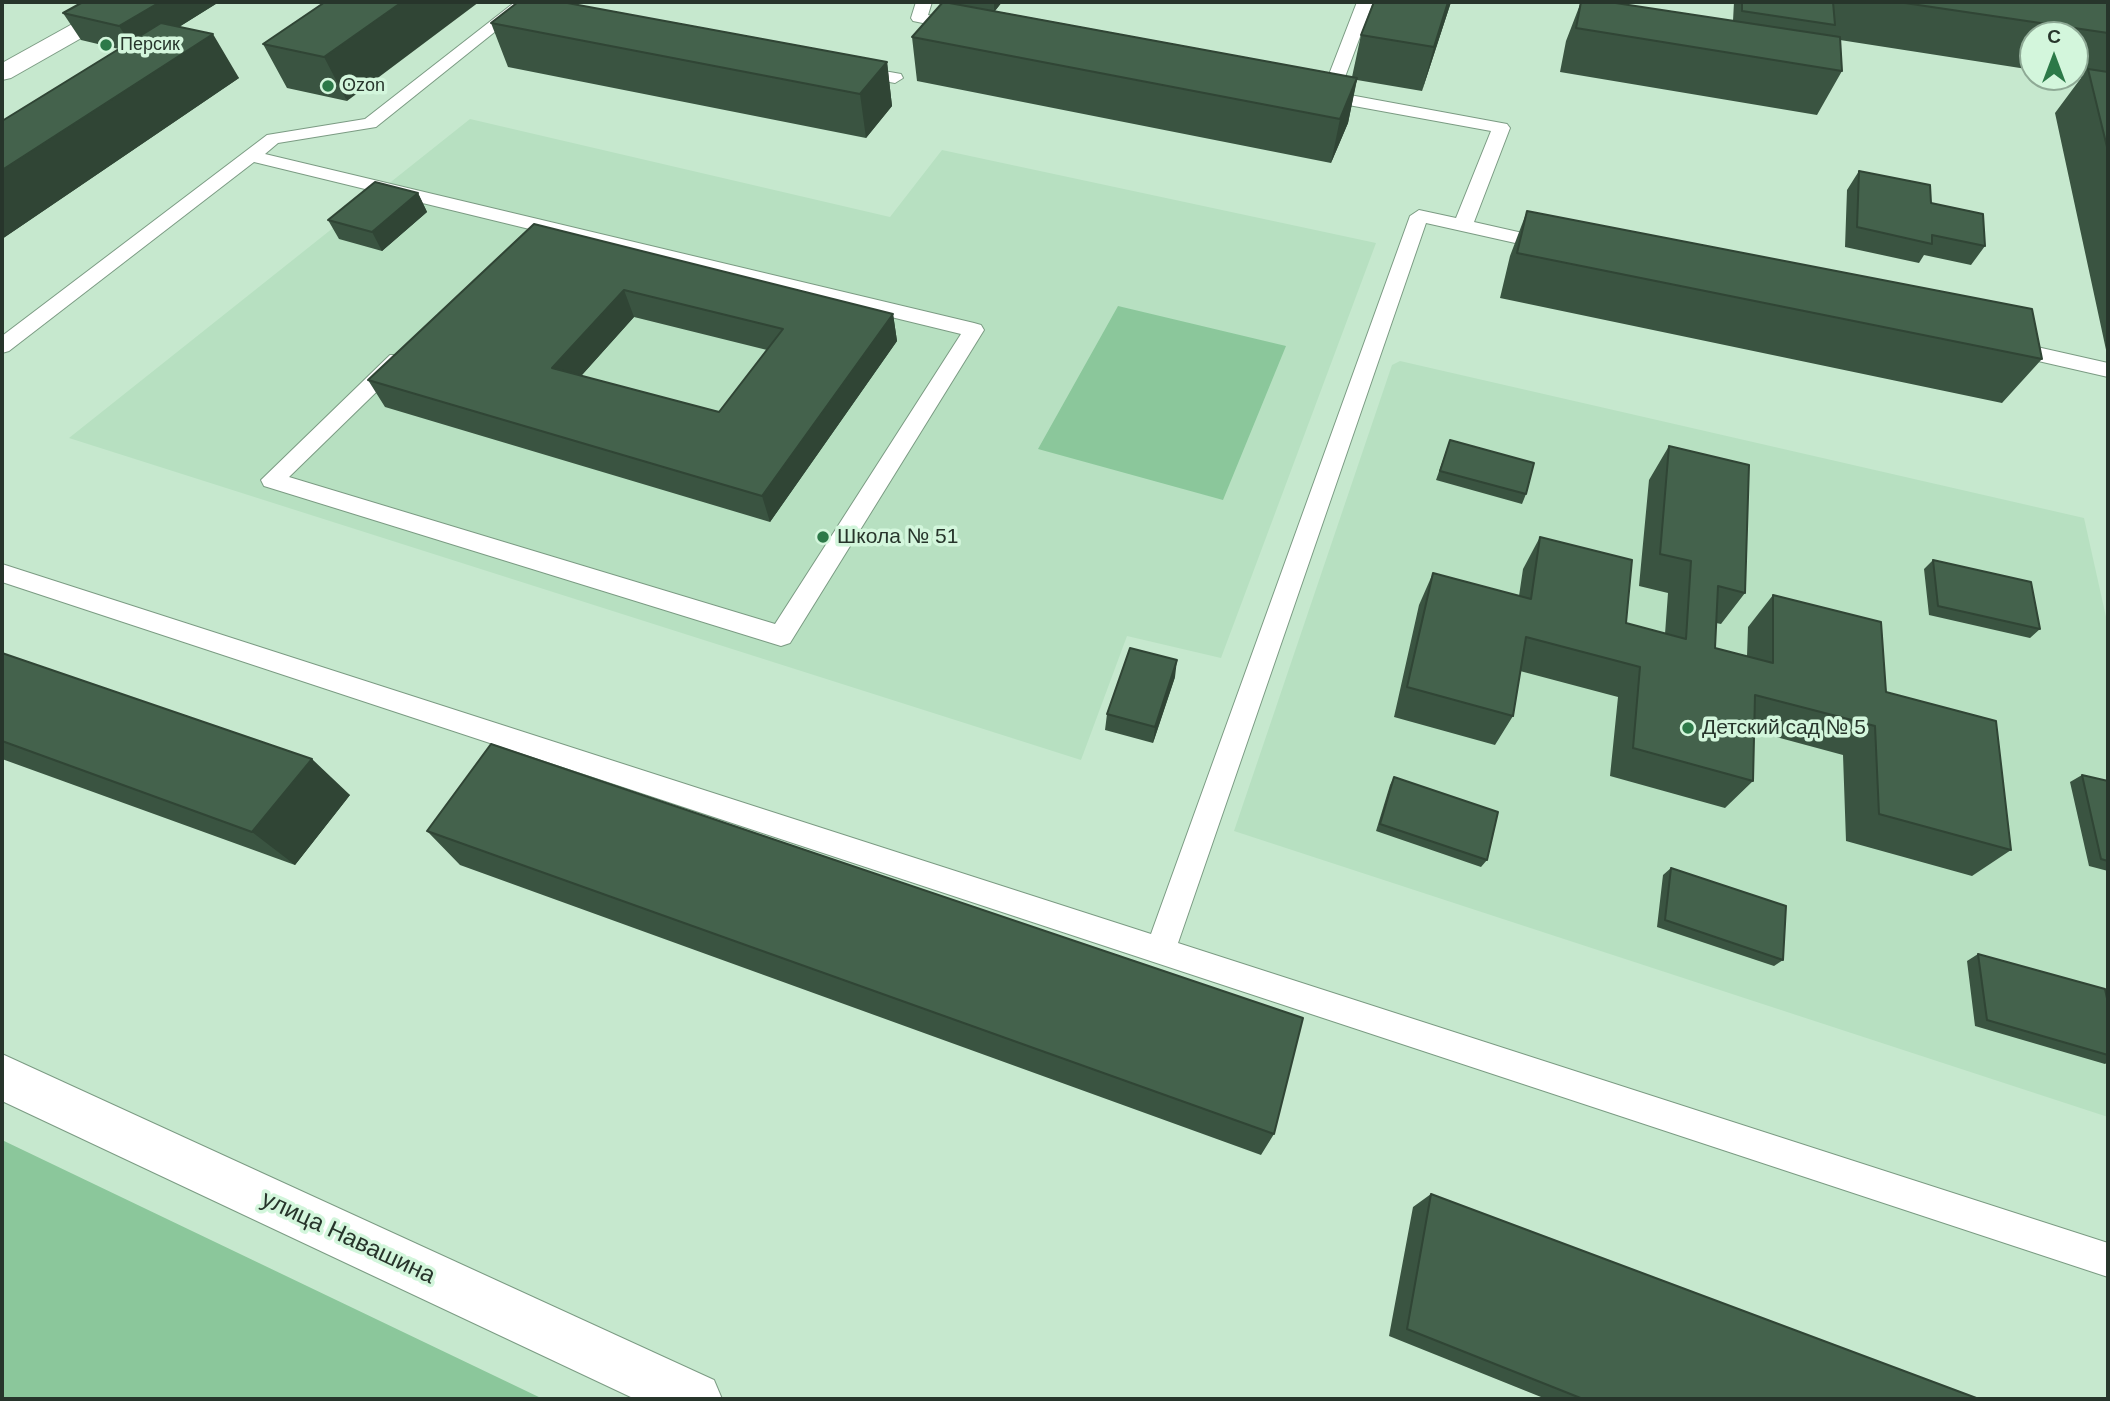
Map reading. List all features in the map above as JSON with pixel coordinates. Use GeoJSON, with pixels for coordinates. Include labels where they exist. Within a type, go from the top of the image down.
{"type":"FeatureCollection","features":[{"type":"Feature","properties":{"kind":"main road"},"geometry":{"type":"LineString","coordinates":[[2,73],[128,2]]}},
{"type":"Feature","properties":{"kind":"main road","name":"улица Навашина"},"geometry":{"type":"LineString","coordinates":[[2,1077],[695,1399]]}},
{"type":"Feature","properties":{"kind":"lane"},"geometry":{"type":"LineString","coordinates":[[924,2],[919,18],[974,29]]}},
{"type":"Feature","properties":{"kind":"lane"},"geometry":{"type":"LineString","coordinates":[[1329,96],[1365,2]]}},
{"type":"Feature","properties":{"kind":"lane"},"geometry":{"type":"LineString","coordinates":[[2,346],[273,139],[370,123],[520,5],[543,13]]}},
{"type":"Feature","properties":{"kind":"lane"},"geometry":{"type":"LineString","coordinates":[[841,68],[895,78]]}},
{"type":"Feature","properties":{"kind":"lane"},"geometry":{"type":"LineString","coordinates":[[1301,91],[1501,128],[1463,225]]}},
{"type":"Feature","properties":{"kind":"lane"},"geometry":{"type":"LineString","coordinates":[[251,156],[974,330],[781,636],[272,480],[409,348]]}},
{"type":"Feature","properties":{"kind":"lane"},"geometry":{"type":"LineString","coordinates":[[1160,951],[1419,216],[1571,249]]}},
{"type":"Feature","properties":{"kind":"lane"},"geometry":{"type":"LineString","coordinates":[[517,244],[537,225]]}},
{"type":"Feature","properties":{"kind":"lane"},"geometry":{"type":"LineString","coordinates":[[1987,343],[2108,370]]}},
{"type":"Feature","properties":{"kind":"lane"},"geometry":{"type":"LineString","coordinates":[[2,573],[2108,1260]]}},
{"type":"Feature","properties":{"kind":"shaded area","name":"Школа № 51"},"geometry":{"type":"Polygon","coordinates":[[[470,119],[890,217],[942,150],[1376,243],[1221,658],[1127,636],[1081,760],[69,438],[470,119]]]}},
{"type":"Feature","properties":{"kind":"shaded area"},"geometry":{"type":"Polygon","coordinates":[[[1118,306],[1286,346],[1223,500],[1038,449],[1118,306]]]}},
{"type":"Feature","properties":{"kind":"shaded area","name":"Детский сад № 5"},"geometry":{"type":"Polygon","coordinates":[[[1400,361],[2084,518],[2108,626],[2108,1117],[1234,831],[1392,365],[1400,361]]]}},
{"type":"Feature","properties":{"kind":"shaded area"},"geometry":{"type":"Polygon","coordinates":[[[2,1140],[543,1399],[2,1399],[2,1140]]]}},
{"type":"Feature","properties":{"kind":"building"},"geometry":{"type":"Polygon","coordinates":[[[83,2],[160,2],[119,26],[63,13],[83,2]]]}},
{"type":"Feature","properties":{"kind":"building"},"geometry":{"type":"Polygon","coordinates":[[[325,2],[402,2],[324,57],[263,44],[325,2]]]}},
{"type":"Feature","properties":{"kind":"building"},"geometry":{"type":"Polygon","coordinates":[[[518,2],[562,2],[887,62],[860,94],[491,23],[518,2]]]}},
{"type":"Feature","properties":{"kind":"building"},"geometry":{"type":"Polygon","coordinates":[[[943,2],[1357,78],[1340,119],[912,37],[943,2]]]}},
{"type":"Feature","properties":{"kind":"building"},"geometry":{"type":"Polygon","coordinates":[[[1374,2],[1448,2],[1434,47],[1361,35],[1374,2]]]}},
{"type":"Feature","properties":{"kind":"building"},"geometry":{"type":"Polygon","coordinates":[[[1581,2],[1609,2],[1840,37],[1842,71],[1576,28],[1581,2]]]}},
{"type":"Feature","properties":{"kind":"building"},"geometry":{"type":"Polygon","coordinates":[[[1742,2],[1833,2],[1835,25],[1742,11],[1742,2]]]}},
{"type":"Feature","properties":{"kind":"building"},"geometry":{"type":"Polygon","coordinates":[[[1898,2],[2108,2],[2108,33],[2089,30],[2089,21],[2027,21],[1898,2]]]}},
{"type":"Feature","properties":{"kind":"building"},"geometry":{"type":"Polygon","coordinates":[[[161,23],[213,34],[2,170],[2,121],[161,23]]]}},
{"type":"Feature","properties":{"kind":"building"},"geometry":{"type":"Polygon","coordinates":[[[2089,69],[2108,72],[2108,151],[2089,73],[2089,69]]]}},
{"type":"Feature","properties":{"kind":"building"},"geometry":{"type":"Polygon","coordinates":[[[1859,171],[1930,185],[1931,203],[1983,214],[1985,246],[1932,235],[1932,244],[1857,227],[1859,171]]]}},
{"type":"Feature","properties":{"kind":"building"},"geometry":{"type":"Polygon","coordinates":[[[375,182],[418,193],[372,232],[328,220],[375,182]]]}},
{"type":"Feature","properties":{"kind":"building"},"geometry":{"type":"Polygon","coordinates":[[[1527,211],[2032,309],[2042,359],[1517,253],[1527,211]]]}},
{"type":"Feature","properties":{"kind":"building"},"geometry":{"type":"Polygon","coordinates":[[[534,224],[893,314],[762,496],[368,380],[534,224]],[[624,290],[552,368],[719,412],[783,329],[624,290]]]}},
{"type":"Feature","properties":{"kind":"building"},"geometry":{"type":"Polygon","coordinates":[[[1450,440],[1534,463],[1526,494],[1440,471],[1450,440]]]}},
{"type":"Feature","properties":{"kind":"building"},"geometry":{"type":"Polygon","coordinates":[[[1669,446],[1749,465],[1745,593],[1718,586],[1715,648],[1773,663],[1773,595],[1881,622],[1886,692],[1996,721],[2011,850],[1879,814],[1875,726],[1755,695],[1753,781],[1633,748],[1640,667],[1526,637],[1513,716],[1407,687],[1433,573],[1531,599],[1540,537],[1632,560],[1626,623],[1686,639],[1691,561],[1660,554],[1669,446]]]}},
{"type":"Feature","properties":{"kind":"building"},"geometry":{"type":"Polygon","coordinates":[[[1933,560],[2031,582],[2040,629],[1938,606],[1933,560]]]}},
{"type":"Feature","properties":{"kind":"building"},"geometry":{"type":"Polygon","coordinates":[[[1130,648],[1177,660],[1155,727],[1107,714],[1130,648]]]}},
{"type":"Feature","properties":{"kind":"building"},"geometry":{"type":"Polygon","coordinates":[[[2,653],[312,759],[252,832],[2,741],[2,653]]]}},
{"type":"Feature","properties":{"kind":"building"},"geometry":{"type":"Polygon","coordinates":[[[491,744],[1303,1018],[1274,1134],[427,831],[491,744]]]}},
{"type":"Feature","properties":{"kind":"building"},"geometry":{"type":"Polygon","coordinates":[[[2082,775],[2108,781],[2108,861],[2101,859],[2082,775]]]}},
{"type":"Feature","properties":{"kind":"building"},"geometry":{"type":"Polygon","coordinates":[[[1394,777],[1498,812],[1487,860],[1380,824],[1394,777]]]}},
{"type":"Feature","properties":{"kind":"building"},"geometry":{"type":"Polygon","coordinates":[[[1671,868],[1786,906],[1783,960],[1665,920],[1671,868]]]}},
{"type":"Feature","properties":{"kind":"building"},"geometry":{"type":"Polygon","coordinates":[[[1978,954],[2105,989],[2108,1003],[2108,1055],[1987,1020],[1978,954]]]}},
{"type":"Feature","properties":{"kind":"building"},"geometry":{"type":"Polygon","coordinates":[[[1431,1194],[1979,1399],[1583,1399],[1407,1329],[1431,1194]]]}},
{"type":"Feature","properties":{"kind":"place","name":"Персик"},"geometry":{"type":"Point","coordinates":[106,45]}},
{"type":"Feature","properties":{"kind":"place","name":"Ozon"},"geometry":{"type":"Point","coordinates":[328,86]}},
{"type":"Feature","properties":{"kind":"place","name":"Школа № 51"},"geometry":{"type":"Point","coordinates":[823,537]}},
{"type":"Feature","properties":{"kind":"place","name":"Детский сад № 5"},"geometry":{"type":"Point","coordinates":[1688,728]}}]}
